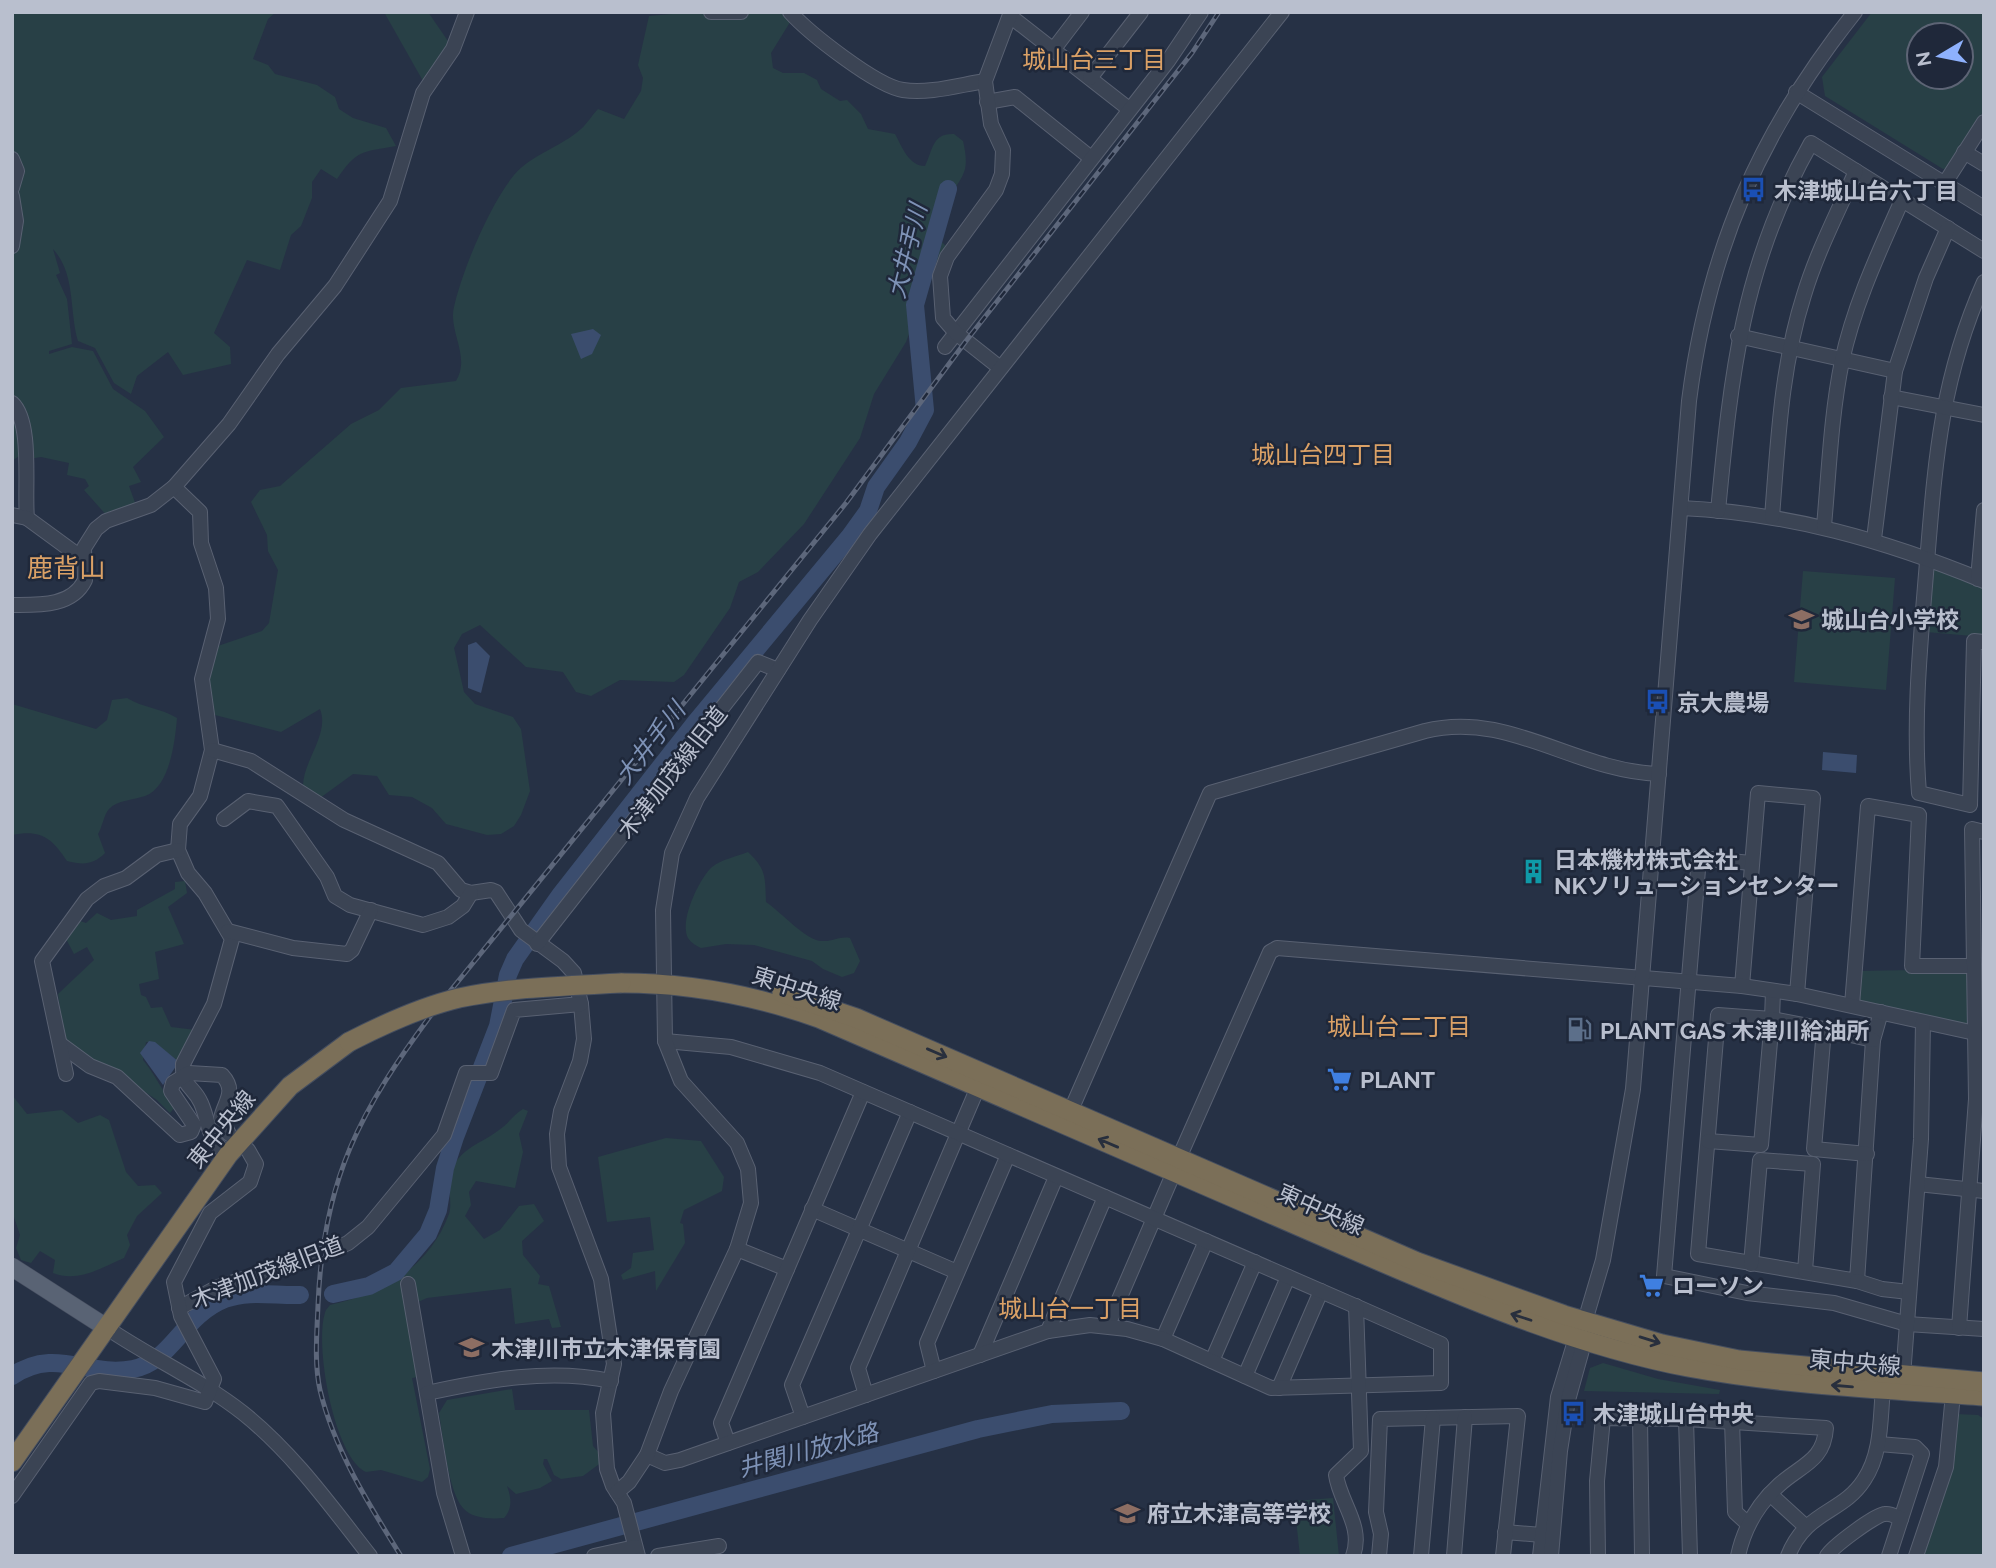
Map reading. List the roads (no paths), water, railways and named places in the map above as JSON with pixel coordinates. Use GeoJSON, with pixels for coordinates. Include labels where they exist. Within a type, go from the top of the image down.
{"type":"FeatureCollection","features":[{"type":"Feature","properties":{"kind":"highway","name":"東中央線"},"geometry":{"type":"LineString","coordinates":[[663,983],[680,977],[716,980],[816,1002],[1071,1110],[1176,1165]]}},
{"type":"Feature","properties":{"kind":"highway","name":"東中央線"},"geometry":{"type":"LineString","coordinates":[[12,1462],[228,1155],[290,1086],[349,1042],[387,1023],[459,998],[527,989],[621,983],[663,983],[721,989],[774,1002],[820,1018],[978,1087],[1469,1283],[1581,1332],[1707,1370],[1883,1389],[1984,1396]]}},
{"type":"Feature","properties":{"kind":"highway","name":"東中央線"},"geometry":{"type":"LineString","coordinates":[[1581,1332],[1662,1344],[1739,1360],[1984,1382]]}},
{"type":"Feature","properties":{"kind":"main road"},"geometry":{"type":"LineString","coordinates":[[12,1266],[107,1328]]}},
{"type":"Feature","properties":{"kind":"street"},"geometry":{"type":"LineString","coordinates":[[12,605],[53,603],[71,596],[85,580],[83,559],[89,539],[106,521],[150,505],[174,487],[229,424],[278,354],[335,286],[390,201],[423,93],[453,49],[467,12]]}},
{"type":"Feature","properties":{"kind":"street"},"geometry":{"type":"LineString","coordinates":[[711,12],[741,12]]}},
{"type":"Feature","properties":{"kind":"street"},"geometry":{"type":"LineString","coordinates":[[790,12],[825,44],[895,88],[939,88],[985,81]]}},
{"type":"Feature","properties":{"kind":"street"},"geometry":{"type":"LineString","coordinates":[[1053,50],[1082,12]]}},
{"type":"Feature","properties":{"kind":"street"},"geometry":{"type":"LineString","coordinates":[[1090,78],[1141,12]]}},
{"type":"Feature","properties":{"kind":"street"},"geometry":{"type":"LineString","coordinates":[[945,347],[1168,61],[1201,12]]}},
{"type":"Feature","properties":{"kind":"street"},"geometry":{"type":"LineString","coordinates":[[617,1492],[629,1482],[647,1455],[671,1391],[737,1249],[751,1203],[745,1159],[724,1127],[681,1081],[665,1041],[664,895],[680,832],[778,670],[862,545],[999,367],[1282,12]]}},
{"type":"Feature","properties":{"kind":"street"},"geometry":{"type":"LineString","coordinates":[[1540,1556],[1550,1444],[1558,1396],[1603,1260],[1633,1089],[1694,366],[1714,270],[1751,172],[1796,92],[1855,12]]}},
{"type":"Feature","properties":{"kind":"street"},"geometry":{"type":"LineString","coordinates":[[999,367],[956,333],[943,318],[940,276],[947,257],[996,190],[1003,166],[1003,150],[991,124],[985,81],[1010,14],[1129,109]]}},
{"type":"Feature","properties":{"kind":"street"},"geometry":{"type":"LineString","coordinates":[[1796,92],[1984,208]]}},
{"type":"Feature","properties":{"kind":"street"},"geometry":{"type":"LineString","coordinates":[[987,102],[1015,97],[1091,158]]}},
{"type":"Feature","properties":{"kind":"street"},"geometry":{"type":"LineString","coordinates":[[1945,183],[1984,122]]}},
{"type":"Feature","properties":{"kind":"street"},"geometry":{"type":"LineString","coordinates":[[1718,511],[1738,336],[1759,258],[1794,173],[1811,143],[1984,251]]}},
{"type":"Feature","properties":{"kind":"street"},"geometry":{"type":"LineString","coordinates":[[1964,152],[1984,164]]}},
{"type":"Feature","properties":{"kind":"street"},"geometry":{"type":"LineString","coordinates":[[12,159],[18,171],[12,188]]}},
{"type":"Feature","properties":{"kind":"street"},"geometry":{"type":"LineString","coordinates":[[1772,517],[1783,386],[1791,348],[1804,295],[1856,171]]}},
{"type":"Feature","properties":{"kind":"street"},"geometry":{"type":"LineString","coordinates":[[12,196],[16,231],[12,246]]}},
{"type":"Feature","properties":{"kind":"street"},"geometry":{"type":"LineString","coordinates":[[1824,526],[1833,413],[1842,359],[1861,299],[1902,200]]}},
{"type":"Feature","properties":{"kind":"street"},"geometry":{"type":"LineString","coordinates":[[1874,539],[1895,371],[1926,278],[1948,229]]}},
{"type":"Feature","properties":{"kind":"street"},"geometry":{"type":"LineString","coordinates":[[1984,282],[1979,307],[1942,407],[1927,559],[1917,702],[1919,793],[1970,805],[1974,641],[1984,642]]}},
{"type":"Feature","properties":{"kind":"street"},"geometry":{"type":"LineString","coordinates":[[1738,336],[1895,371]]}},
{"type":"Feature","properties":{"kind":"street"},"geometry":{"type":"LineString","coordinates":[[1891,397],[1984,415]]}},
{"type":"Feature","properties":{"kind":"street"},"geometry":{"type":"LineString","coordinates":[[12,403],[23,422],[24,454],[29,470],[25,497],[27,518]]}},
{"type":"Feature","properties":{"kind":"street"},"geometry":{"type":"LineString","coordinates":[[174,487],[200,512],[201,543],[216,588],[218,619],[202,679],[212,750],[200,796],[180,824],[178,850],[188,873],[205,892],[232,939],[214,1004],[183,1064],[183,1076],[202,1105],[210,1138],[228,1155]]}},
{"type":"Feature","properties":{"kind":"street"},"geometry":{"type":"LineString","coordinates":[[1681,508],[1772,517],[1824,526],[1874,539],[1981,580],[1984,510]]}},
{"type":"Feature","properties":{"kind":"street"},"geometry":{"type":"LineString","coordinates":[[12,514],[27,518],[83,559]]}},
{"type":"Feature","properties":{"kind":"street","name":"木津加茂線旧道"},"geometry":{"type":"LineString","coordinates":[[537,944],[758,662],[778,670]]}},
{"type":"Feature","properties":{"kind":"street"},"geometry":{"type":"LineString","coordinates":[[1071,1110],[1210,793],[1425,731],[1457,726],[1499,730],[1591,763],[1659,774]]}},
{"type":"Feature","properties":{"kind":"street"},"geometry":{"type":"LineString","coordinates":[[212,750],[259,765],[344,820],[438,863],[461,890],[471,893],[496,892],[521,930],[564,961],[574,973],[581,1004],[584,1039],[580,1061],[561,1111],[556,1134],[559,1167],[601,1279],[614,1364],[603,1413],[607,1469],[627,1511],[636,1547],[594,1556]]}},
{"type":"Feature","properties":{"kind":"street"},"geometry":{"type":"LineString","coordinates":[[1742,986],[1758,793],[1813,798],[1797,994]]}},
{"type":"Feature","properties":{"kind":"street"},"geometry":{"type":"LineString","coordinates":[[224,818],[248,801],[277,806],[327,877],[335,896],[350,905],[422,925],[448,917],[463,906],[471,893]]}},
{"type":"Feature","properties":{"kind":"street"},"geometry":{"type":"LineString","coordinates":[[1852,1005],[1868,806],[1919,815],[1912,966],[1974,966]]}},
{"type":"Feature","properties":{"kind":"street"},"geometry":{"type":"LineString","coordinates":[[1959,1328],[1978,1190],[1976,1098],[1979,1034],[1974,966],[1972,829],[1984,832]]}},
{"type":"Feature","properties":{"kind":"street"},"geometry":{"type":"LineString","coordinates":[[66,1074],[42,961],[87,899],[104,886],[126,878],[157,855],[178,850]]}},
{"type":"Feature","properties":{"kind":"street"},"geometry":{"type":"LineString","coordinates":[[1751,863],[1699,858],[1664,1276],[1746,1293],[1834,1303],[1908,1324],[1984,1329]]}},
{"type":"Feature","properties":{"kind":"street"},"geometry":{"type":"LineString","coordinates":[[228,931],[293,948],[324,949],[347,954],[352,950],[370,910]]}},
{"type":"Feature","properties":{"kind":"street"},"geometry":{"type":"LineString","coordinates":[[229,952],[248,935]]}},
{"type":"Feature","properties":{"kind":"street"},"geometry":{"type":"LineString","coordinates":[[1108,1325],[1270,952],[1277,948],[1742,986],[1852,1005],[1979,1034]]}},
{"type":"Feature","properties":{"kind":"street"},"geometry":{"type":"LineString","coordinates":[[1708,1141],[1761,1145],[1773,991]]}},
{"type":"Feature","properties":{"kind":"street","name":"木津加茂線旧道"},"geometry":{"type":"LineString","coordinates":[[209,1391],[214,1379],[211,1369],[180,1312],[218,1287],[328,1252],[348,1243],[368,1227],[444,1135],[466,1073],[491,1073],[514,1010],[581,1004]]}},
{"type":"Feature","properties":{"kind":"street"},"geometry":{"type":"LineString","coordinates":[[1857,1280],[1873,1040],[1881,1012]]}},
{"type":"Feature","properties":{"kind":"street"},"geometry":{"type":"LineString","coordinates":[[1873,1040],[1772,1019],[1718,1015],[1698,1255],[1857,1280],[1882,1289],[1909,1292]]}},
{"type":"Feature","properties":{"kind":"street"},"geometry":{"type":"LineString","coordinates":[[1903,1376],[1918,1184],[1923,1022]]}},
{"type":"Feature","properties":{"kind":"street"},"geometry":{"type":"LineString","coordinates":[[1824,1029],[1814,1149],[1867,1154]]}},
{"type":"Feature","properties":{"kind":"street"},"geometry":{"type":"LineString","coordinates":[[647,1455],[665,1463],[1048,1331],[1076,1326],[1108,1325],[1163,1339],[1271,1388],[1441,1383],[1441,1344],[1356,1306],[863,1091],[769,1056],[731,1047],[665,1041]]}},
{"type":"Feature","properties":{"kind":"street"},"geometry":{"type":"LineString","coordinates":[[60,1044],[90,1066],[117,1077],[180,1135],[191,1132],[194,1125],[171,1091],[173,1083],[183,1076],[214,1073],[228,1082],[230,1097],[221,1118],[229,1134]]}},
{"type":"Feature","properties":{"kind":"street"},"geometry":{"type":"LineString","coordinates":[[866,1395],[858,1368],[978,1087]]}},
{"type":"Feature","properties":{"kind":"street"},"geometry":{"type":"LineString","coordinates":[[728,1443],[721,1423],[863,1091]]}},
{"type":"Feature","properties":{"kind":"street"},"geometry":{"type":"LineString","coordinates":[[803,1417],[792,1385],[910,1112]]}},
{"type":"Feature","properties":{"kind":"street"},"geometry":{"type":"LineString","coordinates":[[180,1312],[174,1282],[177,1274],[210,1213],[250,1182],[256,1164],[248,1150]]}},
{"type":"Feature","properties":{"kind":"street"},"geometry":{"type":"LineString","coordinates":[[934,1371],[927,1342],[1008,1155]]}},
{"type":"Feature","properties":{"kind":"street"},"geometry":{"type":"LineString","coordinates":[[1751,1264],[1760,1160],[1813,1164],[1805,1271]]}},
{"type":"Feature","properties":{"kind":"street"},"geometry":{"type":"LineString","coordinates":[[980,1354],[1056,1177]]}},
{"type":"Feature","properties":{"kind":"street"},"geometry":{"type":"LineString","coordinates":[[1918,1184],[1978,1190]]}},
{"type":"Feature","properties":{"kind":"street"},"geometry":{"type":"LineString","coordinates":[[1048,1331],[1105,1197]]}},
{"type":"Feature","properties":{"kind":"street"},"geometry":{"type":"LineString","coordinates":[[812,1209],[957,1272]]}},
{"type":"Feature","properties":{"kind":"street"},"geometry":{"type":"LineString","coordinates":[[1163,1339],[1206,1241]]}},
{"type":"Feature","properties":{"kind":"street"},"geometry":{"type":"LineString","coordinates":[[737,1249],[787,1269]]}},
{"type":"Feature","properties":{"kind":"street"},"geometry":{"type":"LineString","coordinates":[[1212,1361],[1255,1262]]}},
{"type":"Feature","properties":{"kind":"street"},"geometry":{"type":"LineString","coordinates":[[1245,1376],[1288,1277]]}},
{"type":"Feature","properties":{"kind":"street"},"geometry":{"type":"LineString","coordinates":[[408,1284],[444,1493],[462,1554]]}},
{"type":"Feature","properties":{"kind":"street"},"geometry":{"type":"LineString","coordinates":[[1279,1388],[1321,1292]]}},
{"type":"Feature","properties":{"kind":"street"},"geometry":{"type":"LineString","coordinates":[[1353,1556],[1355,1522],[1338,1489],[1335,1475],[1361,1451],[1356,1306]]}},
{"type":"Feature","properties":{"kind":"street"},"geometry":{"type":"LineString","coordinates":[[107,1328],[240,1410],[284,1449],[370,1556]]}},
{"type":"Feature","properties":{"kind":"street"},"geometry":{"type":"LineString","coordinates":[[1551,1556],[1560,1451],[1581,1332]]}},
{"type":"Feature","properties":{"kind":"street"},"geometry":{"type":"LineString","coordinates":[[426,1393],[485,1381],[538,1375],[581,1375],[611,1381]]}},
{"type":"Feature","properties":{"kind":"street"},"geometry":{"type":"LineString","coordinates":[[12,1496],[91,1383],[99,1381],[155,1388],[205,1402],[209,1391]]}},
{"type":"Feature","properties":{"kind":"street"},"geometry":{"type":"LineString","coordinates":[[1788,1556],[1805,1526],[1843,1501],[1870,1471],[1879,1444],[1883,1389]]}},
{"type":"Feature","properties":{"kind":"street"},"geometry":{"type":"LineString","coordinates":[[1916,1556],[1946,1467],[1953,1394]]}},
{"type":"Feature","properties":{"kind":"street"},"geometry":{"type":"LineString","coordinates":[[1380,1556],[1381,1534],[1376,1512],[1381,1446],[1380,1419],[1518,1416],[1503,1556]]}},
{"type":"Feature","properties":{"kind":"street"},"geometry":{"type":"LineString","coordinates":[[1598,1556],[1597,1481],[1601,1419],[1605,1416],[1826,1428],[1823,1447],[1816,1458],[1770,1494],[1748,1524],[1738,1556]]}},
{"type":"Feature","properties":{"kind":"street"},"geometry":{"type":"LineString","coordinates":[[1454,1556],[1465,1418]]}},
{"type":"Feature","properties":{"kind":"street"},"geometry":{"type":"LineString","coordinates":[[1640,1418],[1642,1556]]}},
{"type":"Feature","properties":{"kind":"street"},"geometry":{"type":"LineString","coordinates":[[1421,1556],[1433,1419]]}},
{"type":"Feature","properties":{"kind":"street"},"geometry":{"type":"LineString","coordinates":[[1686,1419],[1690,1556]]}},
{"type":"Feature","properties":{"kind":"street"},"geometry":{"type":"LineString","coordinates":[[1732,1421],[1735,1512],[1748,1524]]}},
{"type":"Feature","properties":{"kind":"street"},"geometry":{"type":"LineString","coordinates":[[1879,1444],[1914,1447],[1922,1454],[1889,1556]]}},
{"type":"Feature","properties":{"kind":"street"},"geometry":{"type":"LineString","coordinates":[[1770,1494],[1805,1526]]}},
{"type":"Feature","properties":{"kind":"street"},"geometry":{"type":"LineString","coordinates":[[1827,1556],[1836,1545],[1878,1516],[1887,1513],[1901,1519]]}},
{"type":"Feature","properties":{"kind":"street"},"geometry":{"type":"LineString","coordinates":[[1505,1532],[1542,1535]]}},
{"type":"Feature","properties":{"kind":"street"},"geometry":{"type":"LineString","coordinates":[[658,1556],[690,1553],[719,1546]]}},
{"type":"Feature","properties":{"kind":"water"},"geometry":{"type":"Polygon","coordinates":[[[593,329],[601,335],[592,354],[581,359],[571,334],[593,329]]]}},
{"type":"Feature","properties":{"kind":"water"},"geometry":{"type":"Polygon","coordinates":[[[476,642],[490,656],[481,693],[468,688],[468,645],[476,642]]]}},
{"type":"Feature","properties":{"kind":"water"},"geometry":{"type":"Polygon","coordinates":[[[1823,752],[1857,755],[1856,773],[1822,770],[1823,752]]]}},
{"type":"Feature","properties":{"kind":"water"},"geometry":{"type":"Polygon","coordinates":[[[149,1041],[155,1042],[179,1062],[163,1085],[140,1053],[149,1041]]]}},
{"type":"Feature","properties":{"kind":"waterway","name":"大井手川"},"geometry":{"type":"LineString","coordinates":[[333,1294],[369,1286],[396,1272],[428,1234],[438,1210],[445,1168],[455,1137],[498,1026],[508,975],[515,959],[561,894],[695,723],[850,536],[868,511],[876,487],[908,442],[925,410],[915,305],[948,189]]}},
{"type":"Feature","properties":{"kind":"waterway","name":"大井手川"},"geometry":{"type":"LineString","coordinates":[[12,1376],[28,1367],[58,1363],[101,1370],[133,1369],[158,1358],[198,1316],[225,1299],[253,1294],[300,1295]]}},
{"type":"Feature","properties":{"kind":"waterway","name":"井関川放水路"},"geometry":{"type":"LineString","coordinates":[[511,1556],[978,1429],[1052,1414],[1121,1411]]}},
{"type":"Feature","properties":{"kind":"railway"},"geometry":{"type":"LineString","coordinates":[[401,1556],[343,1455],[326,1412],[317,1369],[321,1260],[328,1220],[337,1183],[366,1114],[385,1081],[434,1011],[846,503],[966,341],[1192,53],[1219,12]]}},
{"type":"Feature","properties":{"kind":"place","name":"木津城山台六丁目"},"geometry":{"type":"Point","coordinates":[1754,190]}},
{"type":"Feature","properties":{"kind":"place","name":"城山台小学校"},"geometry":{"type":"Point","coordinates":[1801,619]}},
{"type":"Feature","properties":{"kind":"place","name":"京大農場"},"geometry":{"type":"Point","coordinates":[1657,702]}},
{"type":"Feature","properties":{"kind":"place","name":"日本機材株式会社 NKソリューションセンター"},"geometry":{"type":"Point","coordinates":[1534,872]}},
{"type":"Feature","properties":{"kind":"place","name":"PLANT GAS 木津川給油所"},"geometry":{"type":"Point","coordinates":[1580,1030]}},
{"type":"Feature","properties":{"kind":"place","name":"PLANT"},"geometry":{"type":"Point","coordinates":[1340,1079]}},
{"type":"Feature","properties":{"kind":"place","name":"ローソン"},"geometry":{"type":"Point","coordinates":[1652,1285]}},
{"type":"Feature","properties":{"kind":"place","name":"木津川市立木津保育園"},"geometry":{"type":"Point","coordinates":[471,1348]}},
{"type":"Feature","properties":{"kind":"place","name":"木津城山台中央"},"geometry":{"type":"Point","coordinates":[1573,1413]}},
{"type":"Feature","properties":{"kind":"place","name":"府立木津高等学校"},"geometry":{"type":"Point","coordinates":[1127,1513]}},
{"type":"Feature","properties":{"kind":"district","name":"城山台三丁目"},"geometry":{"type":"Point","coordinates":[1094,59]}},
{"type":"Feature","properties":{"kind":"district","name":"城山台四丁目"},"geometry":{"type":"Point","coordinates":[1323,454]}},
{"type":"Feature","properties":{"kind":"district","name":"鹿背山"},"geometry":{"type":"Point","coordinates":[66,568]}},
{"type":"Feature","properties":{"kind":"district","name":"城山台二丁目"},"geometry":{"type":"Point","coordinates":[1399,1026]}},
{"type":"Feature","properties":{"kind":"district","name":"城山台一丁目"},"geometry":{"type":"Point","coordinates":[1070,1308]}}]}
